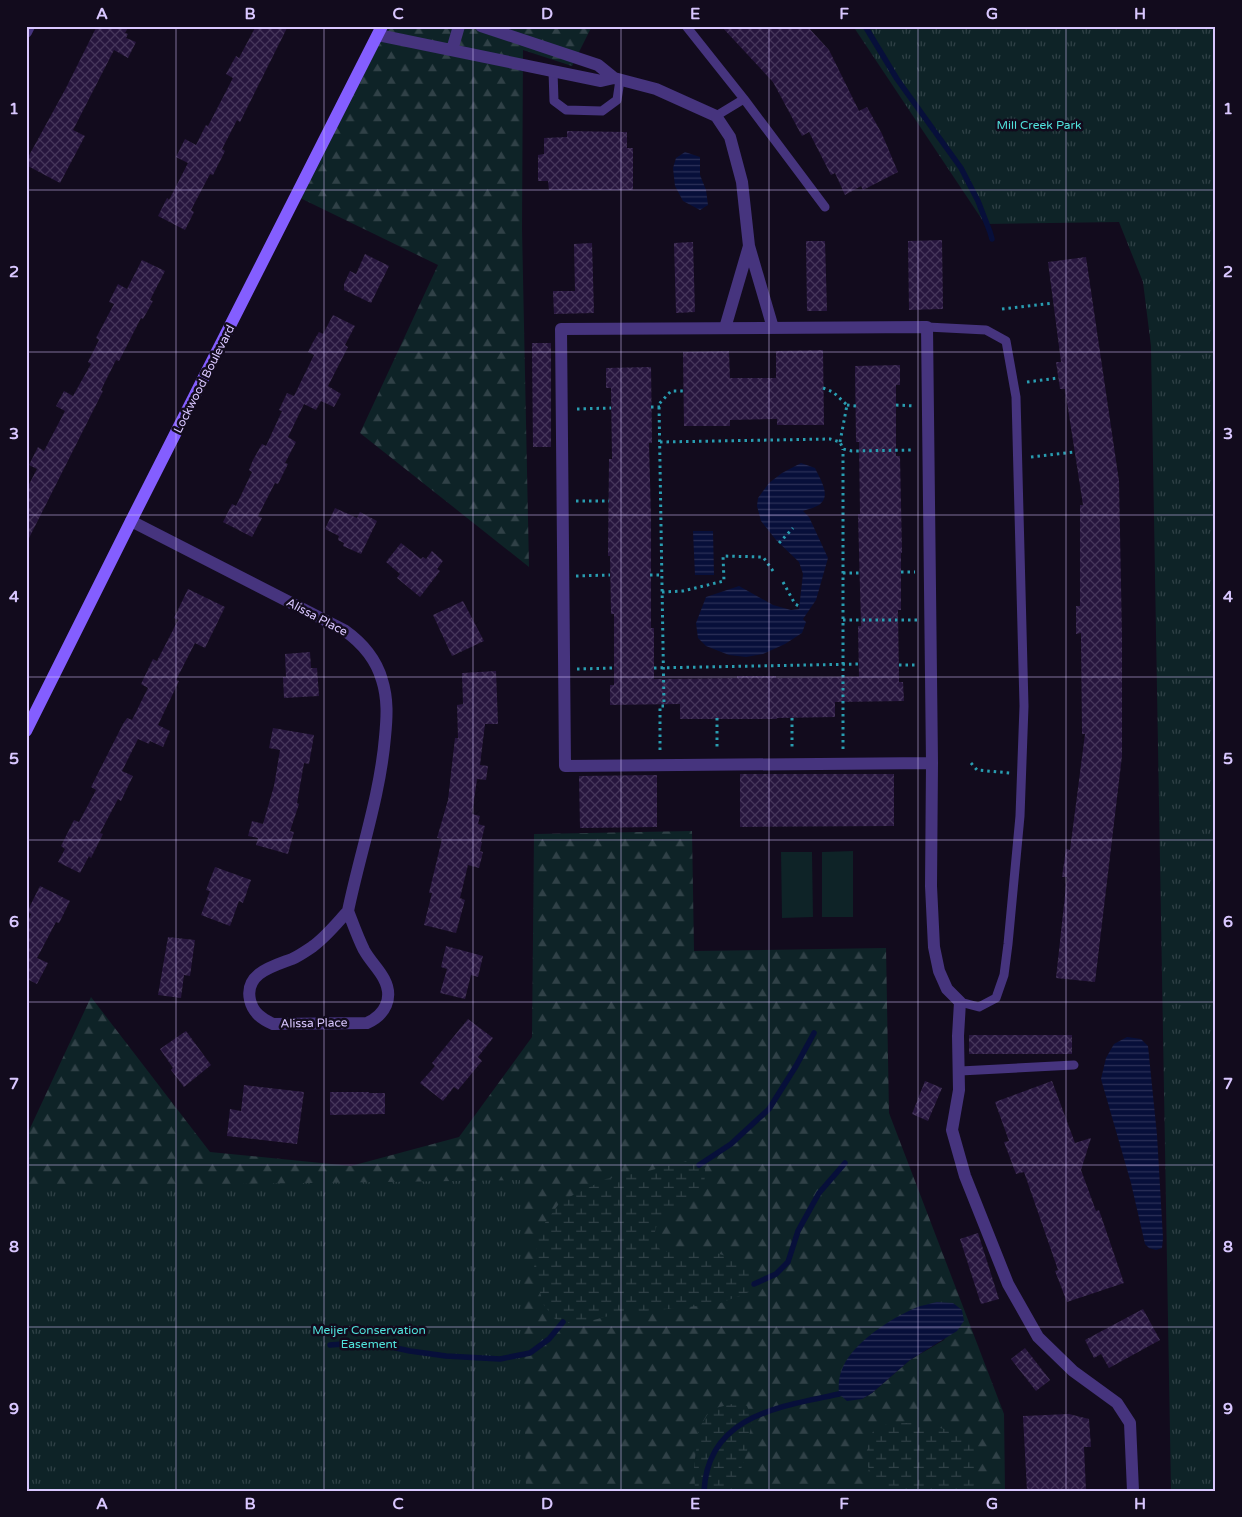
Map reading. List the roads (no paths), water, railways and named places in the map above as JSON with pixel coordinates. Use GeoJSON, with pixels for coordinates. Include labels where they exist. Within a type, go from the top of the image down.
{"type":"FeatureCollection","features":[{"type":"Feature","properties":{"kind":"main road","name":"Lockwood Boulevard"},"geometry":{"type":"LineString","coordinates":[[26,732],[380,31]]}},
{"type":"Feature","properties":{"kind":"street"},"geometry":{"type":"LineString","coordinates":[[26,32],[29,26]]}},
{"type":"Feature","properties":{"kind":"street"},"geometry":{"type":"LineString","coordinates":[[452,50],[459,26]]}},
{"type":"Feature","properties":{"kind":"street"},"geometry":{"type":"LineString","coordinates":[[481,26],[598,65],[617,79]]}},
{"type":"Feature","properties":{"kind":"street"},"geometry":{"type":"LineString","coordinates":[[380,31],[452,50],[601,81],[617,79],[656,89],[716,116],[730,137],[742,182],[749,246],[773,328]]}},
{"type":"Feature","properties":{"kind":"street"},"geometry":{"type":"LineString","coordinates":[[724,328],[749,246]]}},
{"type":"Feature","properties":{"kind":"street"},"geometry":{"type":"LineString","coordinates":[[932,764],[565,766],[561,329],[927,327],[932,764],[931,886],[934,947],[939,971],[947,989],[960,1002],[958,1036],[959,1090],[952,1130],[965,1176],[1008,1284],[1038,1337],[1073,1371],[1117,1403],[1130,1423],[1133,1491]]}},
{"type":"Feature","properties":{"kind":"street","name":"Alissa Place"},"geometry":{"type":"LineString","coordinates":[[131,521],[344,630],[362,645],[375,663],[382,680],[387,702],[384,754],[377,794],[348,911],[311,948],[294,958],[270,966],[259,974],[251,984],[250,1000],[255,1012],[262,1019],[273,1024],[367,1023],[383,1012],[388,1003],[389,992],[384,980],[361,944],[348,911]]}},
{"type":"Feature","properties":{"kind":"lane"},"geometry":{"type":"LineString","coordinates":[[686,26],[744,99],[825,207]]}},
{"type":"Feature","properties":{"kind":"lane"},"geometry":{"type":"LineString","coordinates":[[553,71],[554,102],[566,110],[602,111],[617,100],[617,79]]}},
{"type":"Feature","properties":{"kind":"lane"},"geometry":{"type":"LineString","coordinates":[[716,116],[744,99]]}},
{"type":"Feature","properties":{"kind":"lane"},"geometry":{"type":"LineString","coordinates":[[927,327],[986,330],[1006,341],[1016,397],[1024,706],[1020,816],[1004,975],[996,998],[979,1007],[960,1002]]}},
{"type":"Feature","properties":{"kind":"lane"},"geometry":{"type":"LineString","coordinates":[[960,1070],[1074,1065]]}},
{"type":"Feature","properties":{"kind":"waterway"},"geometry":{"type":"LineString","coordinates":[[865,26],[897,79],[961,168],[978,201],[992,239]]}},
{"type":"Feature","properties":{"kind":"waterway"},"geometry":{"type":"LineString","coordinates":[[699,1165],[731,1144],[769,1109],[814,1033]]}},
{"type":"Feature","properties":{"kind":"waterway"},"geometry":{"type":"LineString","coordinates":[[754,1284],[776,1274],[788,1262],[798,1231],[819,1193],[845,1163]]}},
{"type":"Feature","properties":{"kind":"waterway"},"geometry":{"type":"LineString","coordinates":[[330,1345],[368,1342],[446,1356],[500,1359],[530,1353],[549,1339],[563,1322]]}},
{"type":"Feature","properties":{"kind":"waterway"},"geometry":{"type":"LineString","coordinates":[[704,1491],[708,1466],[718,1446],[733,1430],[750,1419],[771,1410],[839,1394]]}},
{"type":"Feature","properties":{"kind":"park label","name":"Mill Creek Park"},"geometry":{"type":"Point","coordinates":[1039,125]}},
{"type":"Feature","properties":{"kind":"park label","name":"Meijer Conservation Easement"},"geometry":{"type":"Point","coordinates":[369,1337]}}]}
